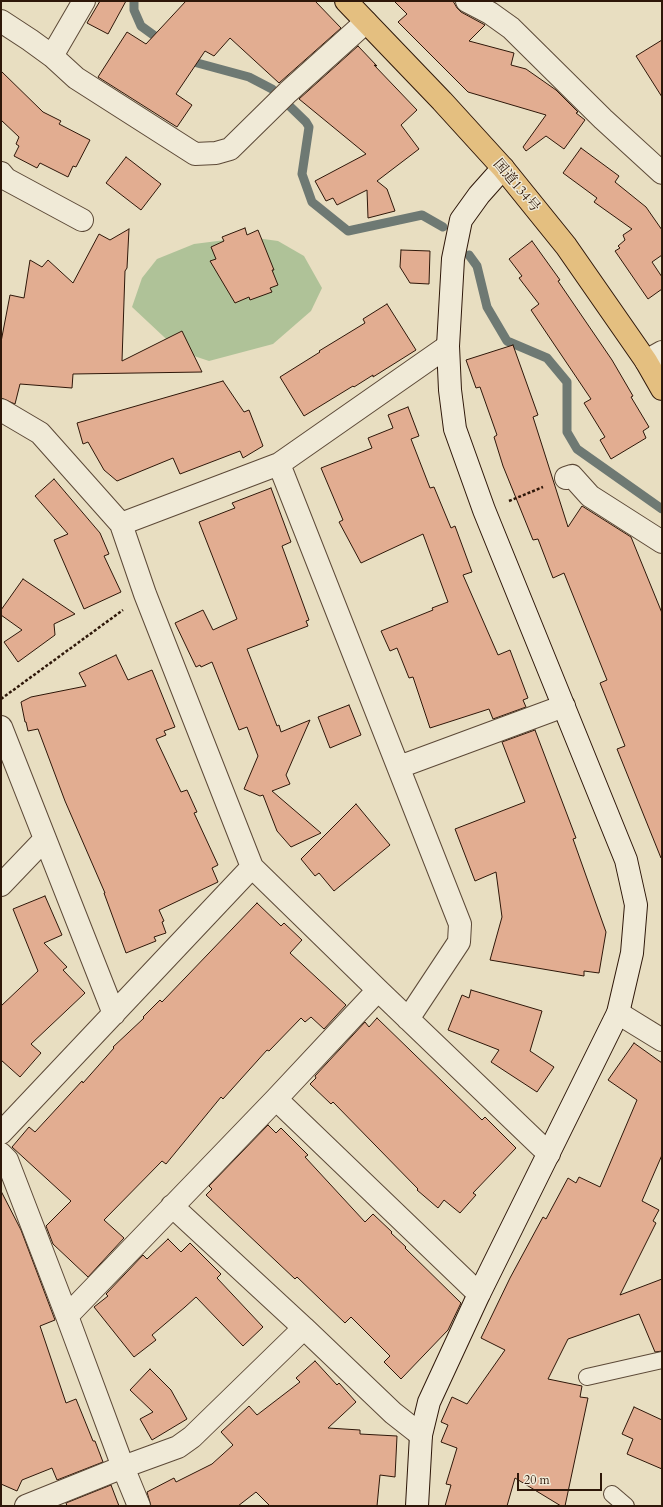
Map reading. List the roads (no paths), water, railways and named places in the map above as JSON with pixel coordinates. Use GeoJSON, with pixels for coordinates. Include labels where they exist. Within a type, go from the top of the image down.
{"type":"FeatureCollection","features":[{"type":"Feature","properties":{"kind":"highway","name":"国道134号"},"geometry":{"type":"LineString","coordinates":[[346,1],[442,101],[502,168],[566,246],[654,357],[662,389]]}},
{"type":"Feature","properties":{"kind":"street"},"geometry":{"type":"LineString","coordinates":[[52,56],[84,1]]}},
{"type":"Feature","properties":{"kind":"street"},"geometry":{"type":"LineString","coordinates":[[467,1],[490,13],[512,28],[602,119],[662,173]]}},
{"type":"Feature","properties":{"kind":"street"},"geometry":{"type":"LineString","coordinates":[[1,21],[52,56],[76,78],[195,154],[216,153],[230,149],[366,22]]}},
{"type":"Feature","properties":{"kind":"street"},"geometry":{"type":"LineString","coordinates":[[417,1506],[421,1435],[429,1402],[479,1294],[618,1013],[632,953],[636,905],[626,860],[484,510],[455,429],[450,390],[448,346],[453,259],[461,220],[502,168]]}},
{"type":"Feature","properties":{"kind":"street"},"geometry":{"type":"LineString","coordinates":[[1,173],[6,179],[82,220]]}},
{"type":"Feature","properties":{"kind":"street"},"geometry":{"type":"LineString","coordinates":[[121,524],[279,464],[448,346]]}},
{"type":"Feature","properties":{"kind":"street"},"geometry":{"type":"LineString","coordinates":[[1,410],[40,433],[121,524],[145,594],[252,867],[549,1154]]}},
{"type":"Feature","properties":{"kind":"street"},"geometry":{"type":"LineString","coordinates":[[279,464],[460,924],[459,942],[408,1019]]}},
{"type":"Feature","properties":{"kind":"street"},"geometry":{"type":"LineString","coordinates":[[566,478],[572,476],[590,496],[662,542]]}},
{"type":"Feature","properties":{"kind":"street"},"geometry":{"type":"LineString","coordinates":[[399,767],[564,706]]}},
{"type":"Feature","properties":{"kind":"street"},"geometry":{"type":"LineString","coordinates":[[1,727],[114,1014]]}},
{"type":"Feature","properties":{"kind":"street"},"geometry":{"type":"LineString","coordinates":[[1,885],[45,839]]}},
{"type":"Feature","properties":{"kind":"street"},"geometry":{"type":"LineString","coordinates":[[1,1133],[252,867]]}},
{"type":"Feature","properties":{"kind":"street"},"geometry":{"type":"LineString","coordinates":[[67,1316],[276,1099],[378,990]]}},
{"type":"Feature","properties":{"kind":"street"},"geometry":{"type":"LineString","coordinates":[[618,1013],[662,1040]]}},
{"type":"Feature","properties":{"kind":"street"},"geometry":{"type":"LineString","coordinates":[[276,1099],[479,1294]]}},
{"type":"Feature","properties":{"kind":"street"},"geometry":{"type":"LineString","coordinates":[[1,1154],[6,1160],[139,1506]]}},
{"type":"Feature","properties":{"kind":"street"},"geometry":{"type":"LineString","coordinates":[[172,1206],[393,1413],[421,1435]]}},
{"type":"Feature","properties":{"kind":"street"},"geometry":{"type":"LineString","coordinates":[[26,1506],[178,1446],[192,1437],[304,1328]]}},
{"type":"Feature","properties":{"kind":"lane"},"geometry":{"type":"LineString","coordinates":[[587,1377],[662,1360]]}},
{"type":"Feature","properties":{"kind":"lane"},"geometry":{"type":"LineString","coordinates":[[612,1494],[626,1506]]}},
{"type":"Feature","properties":{"kind":"waterway"},"geometry":{"type":"LineString","coordinates":[[134,1],[134,10],[141,26],[163,42]]}},
{"type":"Feature","properties":{"kind":"waterway"},"geometry":{"type":"LineString","coordinates":[[187,58],[190,61],[249,77],[272,89],[306,122],[309,127],[302,174],[312,202],[348,231],[422,215],[443,227]]}},
{"type":"Feature","properties":{"kind":"waterway"},"geometry":{"type":"LineString","coordinates":[[469,255],[477,266],[487,307],[507,341],[547,358],[567,382],[567,432],[577,449],[662,509]]}}]}
